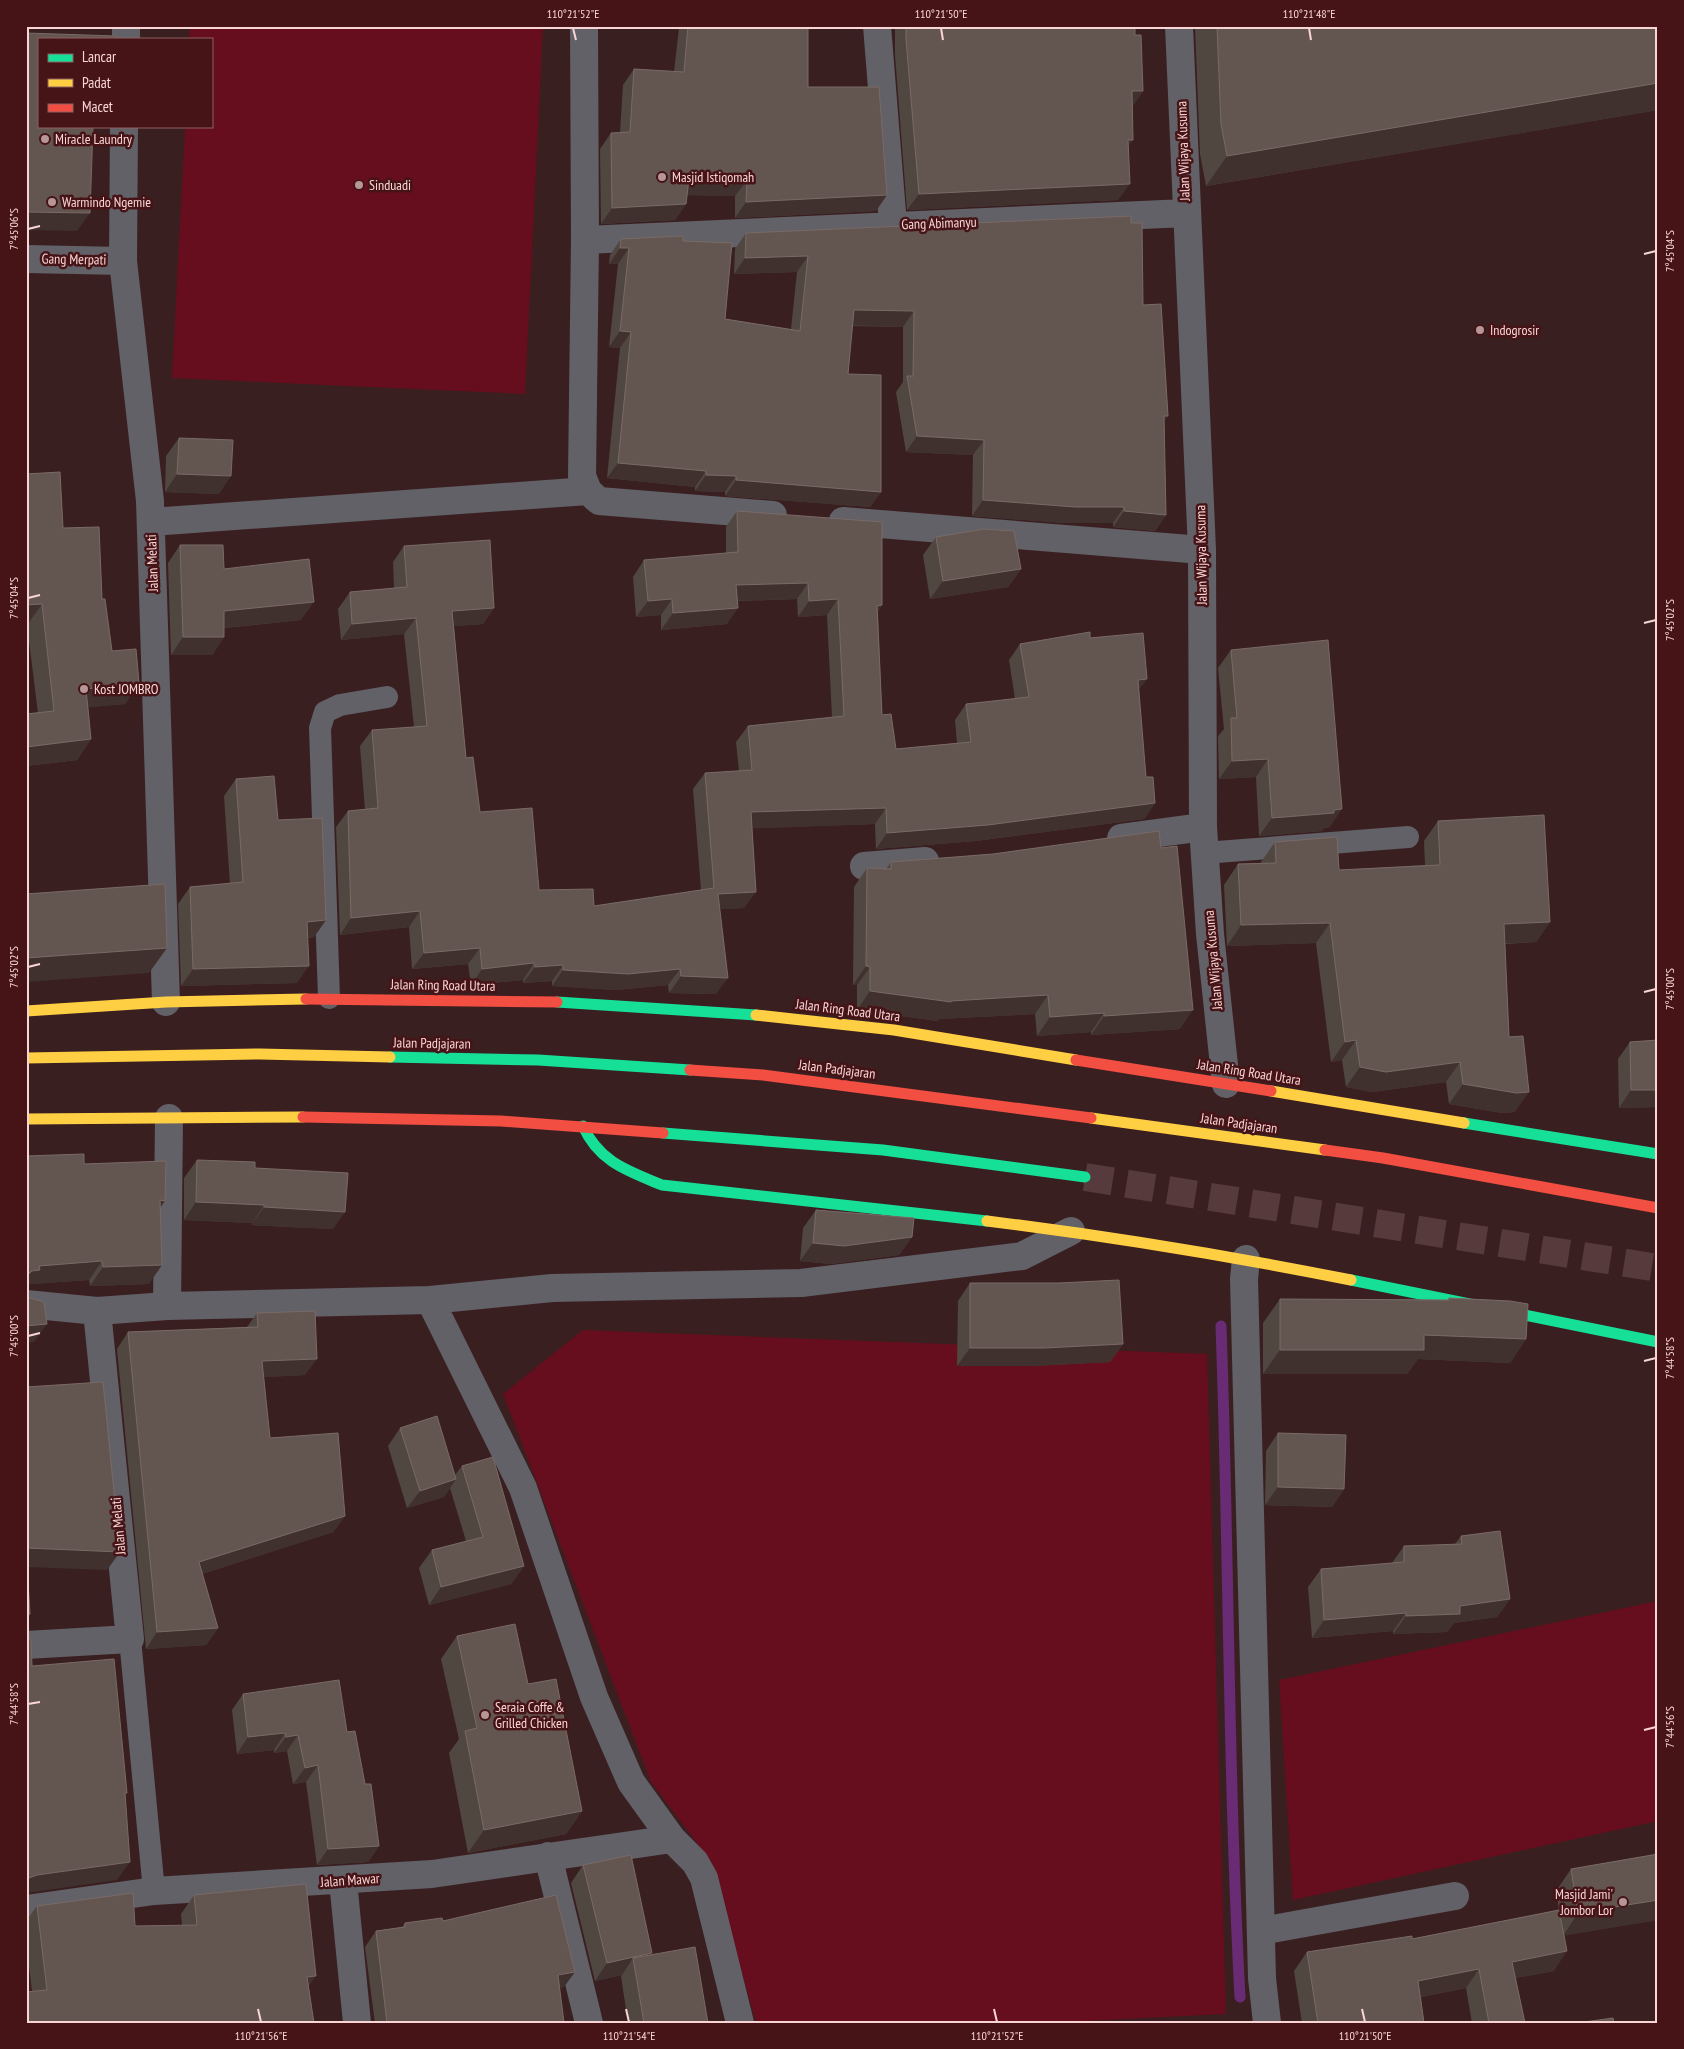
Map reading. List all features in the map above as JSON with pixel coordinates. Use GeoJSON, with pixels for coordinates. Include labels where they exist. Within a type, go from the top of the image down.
{"type":"FeatureCollection","features":[{"type":"Feature","properties":{"kind":"main road","name":"Jalan Ring Road Utara"},"geometry":{"type":"LineString","coordinates":[[26,1011],[166,1002],[329,998],[550,1002],[724,1011],[894,1030],[1658,1154]]}},
{"type":"Feature","properties":{"kind":"main road","name":"Jalan Padjajaran"},"geometry":{"type":"LineString","coordinates":[[26,1058],[260,1054],[519,1060],[763,1075],[985,1103],[1382,1158],[1658,1208]]}},
{"type":"Feature","properties":{"kind":"main road"},"geometry":{"type":"LineString","coordinates":[[26,1119],[367,1117],[501,1121],[883,1150],[1084,1177]]}},
{"type":"Feature","properties":{"kind":"main road"},"geometry":{"type":"LineString","coordinates":[[583,1126],[590,1142],[618,1167],[662,1185],[870,1206],[1072,1231],[1246,1259],[1658,1342]]}},
{"type":"Feature","properties":{"kind":"main road"},"geometry":{"type":"LineString","coordinates":[[1636,1205],[1658,1218]]}},
{"type":"Feature","properties":{"kind":"street"},"geometry":{"type":"LineString","coordinates":[[584,26],[585,240],[582,476],[588,491],[599,502],[1202,550]]}},
{"type":"Feature","properties":{"kind":"street","name":"Gang Abimanyu"},"geometry":{"type":"LineString","coordinates":[[877,26],[893,225],[1186,213]]}},
{"type":"Feature","properties":{"kind":"street","name":"Jalan Wijaya Kusuma"},"geometry":{"type":"LineString","coordinates":[[1179,26],[1202,550],[1204,840],[1210,934],[1226,1084]]}},
{"type":"Feature","properties":{"kind":"street","name":"Jalan Melati"},"geometry":{"type":"LineString","coordinates":[[124,128],[123,261],[151,522],[166,1002]]}},
{"type":"Feature","properties":{"kind":"street"},"geometry":{"type":"LineString","coordinates":[[585,240],[893,225]]}},
{"type":"Feature","properties":{"kind":"street","name":"Gang Merpati"},"geometry":{"type":"LineString","coordinates":[[26,259],[123,261]]}},
{"type":"Feature","properties":{"kind":"street"},"geometry":{"type":"LineString","coordinates":[[151,522],[588,491]]}},
{"type":"Feature","properties":{"kind":"street"},"geometry":{"type":"LineString","coordinates":[[1095,841],[1204,840]]}},
{"type":"Feature","properties":{"kind":"street"},"geometry":{"type":"LineString","coordinates":[[864,866],[950,859]]}},
{"type":"Feature","properties":{"kind":"street"},"geometry":{"type":"LineString","coordinates":[[168,1306],[169,1118]]}},
{"type":"Feature","properties":{"kind":"street"},"geometry":{"type":"LineString","coordinates":[[26,1304],[98,1311],[168,1306],[430,1300],[552,1288],[801,1283],[1022,1256],[1072,1231]]}},
{"type":"Feature","properties":{"kind":"street"},"geometry":{"type":"LineString","coordinates":[[1246,1259],[1244,1280],[1262,1978],[1267,2023]]}},
{"type":"Feature","properties":{"kind":"street"},"geometry":{"type":"LineString","coordinates":[[430,1300],[523,1488],[594,1697],[631,1782],[672,1839],[695,1862],[704,1878],[740,2023]]}},
{"type":"Feature","properties":{"kind":"street","name":"Jalan Melati"},"geometry":{"type":"LineString","coordinates":[[98,1311],[130,1639]]}},
{"type":"Feature","properties":{"kind":"street"},"geometry":{"type":"LineString","coordinates":[[26,1645],[130,1639]]}},
{"type":"Feature","properties":{"kind":"street","name":"Jalan Mawar"},"geometry":{"type":"LineString","coordinates":[[26,1909],[154,1891],[432,1874],[672,1839]]}},
{"type":"Feature","properties":{"kind":"street"},"geometry":{"type":"LineString","coordinates":[[548,1856],[589,2023]]}},
{"type":"Feature","properties":{"kind":"street"},"geometry":{"type":"LineString","coordinates":[[342,1881],[357,2023]]}},
{"type":"Feature","properties":{"kind":"street"},"geometry":{"type":"LineString","coordinates":[[1261,1931],[1455,1896]]}},
{"type":"Feature","properties":{"kind":"lane"},"geometry":{"type":"LineString","coordinates":[[329,998],[320,728],[325,712],[340,705],[387,697]]}},
{"type":"Feature","properties":{"kind":"lane"},"geometry":{"type":"LineString","coordinates":[[1204,840],[1408,837]]}},
{"type":"Feature","properties":{"kind":"lane"},"geometry":{"type":"LineString","coordinates":[[130,1639],[154,1891]]}},
{"type":"Feature","properties":{"kind":"shaded area","name":"Sinduadi"},"geometry":{"type":"Polygon","coordinates":[[[190,26],[543,26],[525,394],[172,378],[185,128],[212,128],[212,38],[189,38],[190,26]]]}},
{"type":"Feature","properties":{"kind":"shaded area"},"geometry":{"type":"Polygon","coordinates":[[[583,1330],[1207,1354],[1226,2014],[1045,2023],[756,2023],[712,1863],[651,1782],[503,1394],[583,1330]]]}},
{"type":"Feature","properties":{"kind":"shaded area"},"geometry":{"type":"Polygon","coordinates":[[[1658,1601],[1658,1821],[1293,1900],[1279,1680],[1658,1601]]]}},
{"type":"Feature","properties":{"kind":"building"},"geometry":{"type":"Polygon","coordinates":[[[688,26],[808,26],[808,87],[879,87],[887,195],[746,202],[747,180],[689,179],[686,204],[612,208],[611,133],[630,132],[634,69],[684,72],[688,26]]]}},
{"type":"Feature","properties":{"kind":"building"},"geometry":{"type":"Polygon","coordinates":[[[906,26],[1135,26],[1135,35],[1141,35],[1143,91],[1132,91],[1133,140],[1128,140],[1130,184],[919,194],[906,26]]]}},
{"type":"Feature","properties":{"kind":"building"},"geometry":{"type":"Polygon","coordinates":[[[1217,26],[1658,26],[1658,83],[1227,156],[1221,124],[1217,26]]]}},
{"type":"Feature","properties":{"kind":"building"},"geometry":{"type":"Polygon","coordinates":[[[26,33],[116,36],[116,38],[38,38],[38,128],[93,128],[90,213],[26,212],[26,33]]]}},
{"type":"Feature","properties":{"kind":"building"},"geometry":{"type":"Polygon","coordinates":[[[1131,216],[1131,223],[1142,223],[1143,305],[1161,304],[1168,416],[1164,416],[1166,515],[1124,511],[1124,507],[1075,507],[983,500],[984,440],[917,436],[907,376],[913,376],[914,311],[854,310],[848,374],[881,375],[881,492],[736,480],[736,476],[706,475],[706,471],[618,463],[631,332],[620,331],[629,248],[620,248],[621,239],[683,236],[683,241],[732,243],[725,319],[800,331],[808,256],[745,258],[746,233],[1131,216]]]}},
{"type":"Feature","properties":{"kind":"building"},"geometry":{"type":"Polygon","coordinates":[[[179,438],[233,440],[231,476],[177,474],[179,438]]]}},
{"type":"Feature","properties":{"kind":"building"},"geometry":{"type":"Polygon","coordinates":[[[60,472],[63,528],[99,527],[102,599],[105,599],[112,651],[136,649],[139,683],[86,689],[91,739],[26,747],[26,714],[54,711],[42,604],[26,605],[26,474],[60,472]]]}},
{"type":"Feature","properties":{"kind":"building"},"geometry":{"type":"Polygon","coordinates":[[[737,511],[882,522],[882,605],[877,606],[882,715],[891,714],[896,749],[971,742],[966,704],[1029,697],[1020,644],[1090,632],[1090,638],[1143,633],[1147,679],[1138,680],[1146,777],[1153,777],[1155,803],[988,825],[887,833],[886,808],[751,812],[756,892],[718,894],[728,978],[681,976],[680,969],[628,974],[563,970],[563,965],[535,967],[534,963],[482,969],[480,948],[424,953],[420,911],[351,918],[348,811],[378,808],[372,730],[427,726],[416,618],[352,624],[350,592],[407,587],[404,546],[490,540],[494,608],[452,611],[466,758],[473,757],[480,812],[532,808],[539,890],[593,889],[594,906],[714,888],[705,773],[752,770],[748,726],[844,716],[838,599],[809,601],[808,583],[736,585],[738,608],[673,613],[672,599],[648,601],[644,560],[738,552],[737,511]]]}},
{"type":"Feature","properties":{"kind":"building"},"geometry":{"type":"Polygon","coordinates":[[[984,529],[1014,531],[1021,569],[943,581],[936,537],[984,529]]]}},
{"type":"Feature","properties":{"kind":"building"},"geometry":{"type":"Polygon","coordinates":[[[180,545],[223,545],[224,569],[309,559],[314,602],[224,611],[224,637],[183,637],[180,545]]]}},
{"type":"Feature","properties":{"kind":"building"},"geometry":{"type":"Polygon","coordinates":[[[1328,640],[1342,809],[1334,810],[1334,813],[1272,818],[1268,759],[1232,761],[1231,718],[1237,718],[1231,650],[1328,640]]]}},
{"type":"Feature","properties":{"kind":"building"},"geometry":{"type":"Polygon","coordinates":[[[274,776],[278,820],[322,818],[326,920],[307,922],[309,966],[193,969],[190,887],[243,882],[236,779],[274,776]]]}},
{"type":"Feature","properties":{"kind":"building"},"geometry":{"type":"Polygon","coordinates":[[[1544,815],[1550,922],[1504,924],[1509,1037],[1523,1036],[1529,1092],[1516,1093],[1463,1084],[1460,1062],[1386,1072],[1360,1067],[1356,1040],[1345,1042],[1330,923],[1241,925],[1238,864],[1276,863],[1275,842],[1337,837],[1339,870],[1440,865],[1438,821],[1544,815]]]}},
{"type":"Feature","properties":{"kind":"building"},"geometry":{"type":"Polygon","coordinates":[[[1159,831],[1161,848],[1177,846],[1193,1010],[1104,1016],[1104,1013],[1050,1017],[1048,995],[951,1002],[870,991],[870,967],[866,966],[867,868],[891,869],[891,862],[993,854],[1159,831]]]}},
{"type":"Feature","properties":{"kind":"building"},"geometry":{"type":"Polygon","coordinates":[[[165,884],[167,948],[26,958],[26,894],[165,884]]]}},
{"type":"Feature","properties":{"kind":"building"},"geometry":{"type":"Polygon","coordinates":[[[1658,1040],[1658,1090],[1631,1090],[1630,1042],[1658,1040]]]}},
{"type":"Feature","properties":{"kind":"building"},"geometry":{"type":"Polygon","coordinates":[[[84,1154],[84,1164],[166,1161],[165,1201],[160,1200],[162,1265],[103,1267],[102,1261],[39,1266],[40,1270],[32,1271],[26,1277],[26,1156],[84,1154]]]}},
{"type":"Feature","properties":{"kind":"building"},"geometry":{"type":"Polygon","coordinates":[[[197,1160],[255,1162],[255,1168],[348,1173],[345,1212],[264,1207],[264,1205],[196,1202],[197,1160]]]}},
{"type":"Feature","properties":{"kind":"building"},"geometry":{"type":"Polygon","coordinates":[[[816,1210],[914,1218],[912,1237],[844,1246],[813,1243],[816,1210]]]}},
{"type":"Feature","properties":{"kind":"building"},"geometry":{"type":"Polygon","coordinates":[[[1119,1280],[1123,1344],[1044,1348],[970,1348],[970,1283],[1059,1283],[1119,1280]]]}},
{"type":"Feature","properties":{"kind":"building"},"geometry":{"type":"Polygon","coordinates":[[[26,1294],[30,1298],[44,1302],[47,1324],[26,1326],[26,1294]]]}},
{"type":"Feature","properties":{"kind":"building"},"geometry":{"type":"Polygon","coordinates":[[[1449,1298],[1510,1301],[1528,1304],[1526,1339],[1424,1335],[1424,1350],[1280,1350],[1280,1299],[1449,1300],[1449,1298]]]}},
{"type":"Feature","properties":{"kind":"building"},"geometry":{"type":"Polygon","coordinates":[[[315,1311],[317,1359],[262,1361],[270,1438],[338,1433],[345,1516],[199,1562],[218,1628],[157,1632],[128,1332],[258,1327],[257,1313],[315,1311]]]}},
{"type":"Feature","properties":{"kind":"building"},"geometry":{"type":"Polygon","coordinates":[[[103,1382],[120,1552],[26,1548],[26,1387],[103,1382]]]}},
{"type":"Feature","properties":{"kind":"building"},"geometry":{"type":"Polygon","coordinates":[[[437,1416],[456,1479],[420,1491],[400,1428],[437,1416]]]}},
{"type":"Feature","properties":{"kind":"building"},"geometry":{"type":"Polygon","coordinates":[[[1278,1433],[1346,1435],[1344,1489],[1278,1487],[1278,1433]]]}},
{"type":"Feature","properties":{"kind":"building"},"geometry":{"type":"Polygon","coordinates":[[[493,1457],[524,1566],[441,1587],[432,1550],[483,1537],[462,1466],[493,1457]]]}},
{"type":"Feature","properties":{"kind":"building"},"geometry":{"type":"Polygon","coordinates":[[[1500,1531],[1510,1599],[1460,1606],[1460,1614],[1406,1616],[1406,1613],[1324,1620],[1321,1569],[1404,1562],[1404,1546],[1462,1544],[1461,1536],[1500,1531]]]}},
{"type":"Feature","properties":{"kind":"building"},"geometry":{"type":"Polygon","coordinates":[[[26,1548],[30,1614],[26,1618],[26,1548]]]}},
{"type":"Feature","properties":{"kind":"building"},"geometry":{"type":"Polygon","coordinates":[[[515,1624],[528,1684],[556,1679],[582,1811],[484,1830],[465,1731],[477,1728],[457,1636],[515,1624]]]}},
{"type":"Feature","properties":{"kind":"building"},"geometry":{"type":"Polygon","coordinates":[[[26,1632],[31,1640],[32,1666],[114,1659],[127,1793],[125,1793],[130,1862],[37,1875],[29,1878],[26,1882],[26,1632]]]}},
{"type":"Feature","properties":{"kind":"building"},"geometry":{"type":"Polygon","coordinates":[[[339,1680],[347,1732],[355,1731],[365,1784],[371,1784],[379,1846],[328,1849],[318,1765],[305,1768],[298,1735],[286,1737],[285,1733],[248,1737],[243,1694],[339,1680]]]}},
{"type":"Feature","properties":{"kind":"building"},"geometry":{"type":"Polygon","coordinates":[[[1658,1854],[1658,1900],[1578,1913],[1571,1869],[1658,1854]]]}},
{"type":"Feature","properties":{"kind":"building"},"geometry":{"type":"Polygon","coordinates":[[[631,1855],[652,1953],[607,1963],[583,1865],[631,1855]]]}},
{"type":"Feature","properties":{"kind":"building"},"geometry":{"type":"Polygon","coordinates":[[[306,1884],[316,1976],[307,1977],[314,2023],[26,2023],[26,1992],[47,1990],[37,1906],[133,1893],[135,1926],[197,1925],[194,1895],[306,1884]]]}},
{"type":"Feature","properties":{"kind":"building"},"geometry":{"type":"Polygon","coordinates":[[[556,1895],[575,1972],[558,1975],[564,2023],[387,2023],[376,1931],[405,1927],[405,1923],[442,1918],[443,1921],[556,1895]]]}},
{"type":"Feature","properties":{"kind":"building"},"geometry":{"type":"Polygon","coordinates":[[[1559,1910],[1567,1951],[1512,1962],[1525,2023],[1489,2023],[1479,1969],[1418,1981],[1424,2023],[1318,2023],[1307,1952],[1412,1936],[1412,1939],[1559,1910]]]}},
{"type":"Feature","properties":{"kind":"building"},"geometry":{"type":"Polygon","coordinates":[[[695,1947],[708,2023],[644,2023],[633,1958],[695,1947]]]}},
{"type":"Feature","properties":{"kind":"building"},"geometry":{"type":"Polygon","coordinates":[[[1613,2018],[1614,2023],[1577,2023],[1613,2018]]]}},
{"type":"Feature","properties":{"kind":"waterway"},"geometry":{"type":"LineString","coordinates":[[1221,1326],[1233,1830],[1240,1997]]}},
{"type":"Feature","properties":{"kind":"tunnel"},"geometry":{"type":"LineString","coordinates":[[1085,1177],[1658,1268]]}},
{"type":"Feature","properties":{"kind":"traffic: fast"},"geometry":{"type":"LineString","coordinates":[[557,1002],[756,1015]]}},
{"type":"Feature","properties":{"kind":"traffic: fast"},"geometry":{"type":"LineString","coordinates":[[390,1057],[538,1060],[690,1070]]}},
{"type":"Feature","properties":{"kind":"traffic: fast"},"geometry":{"type":"LineString","coordinates":[[1464,1123],[1658,1154]]}},
{"type":"Feature","properties":{"kind":"traffic: fast"},"geometry":{"type":"LineString","coordinates":[[583,1126],[597,1148],[606,1157],[626,1170],[662,1185],[987,1221]]}},
{"type":"Feature","properties":{"kind":"traffic: fast"},"geometry":{"type":"LineString","coordinates":[[663,1133],[883,1150],[1085,1177]]}},
{"type":"Feature","properties":{"kind":"traffic: fast"},"geometry":{"type":"LineString","coordinates":[[1351,1280],[1658,1342]]}},
{"type":"Feature","properties":{"kind":"traffic: slow"},"geometry":{"type":"LineString","coordinates":[[26,1011],[166,1002],[306,999]]}},
{"type":"Feature","properties":{"kind":"traffic: slow"},"geometry":{"type":"LineString","coordinates":[[756,1015],[894,1030],[1076,1060]]}},
{"type":"Feature","properties":{"kind":"traffic: slow"},"geometry":{"type":"LineString","coordinates":[[26,1058],[260,1054],[390,1057]]}},
{"type":"Feature","properties":{"kind":"traffic: slow"},"geometry":{"type":"LineString","coordinates":[[1271,1091],[1464,1123]]}},
{"type":"Feature","properties":{"kind":"traffic: slow"},"geometry":{"type":"LineString","coordinates":[[26,1119],[303,1117]]}},
{"type":"Feature","properties":{"kind":"traffic: slow"},"geometry":{"type":"LineString","coordinates":[[1091,1118],[1325,1150]]}},
{"type":"Feature","properties":{"kind":"traffic: slow"},"geometry":{"type":"LineString","coordinates":[[987,1221],[1169,1247],[1351,1280]]}},
{"type":"Feature","properties":{"kind":"traffic: jam"},"geometry":{"type":"LineString","coordinates":[[306,999],[557,1002]]}},
{"type":"Feature","properties":{"kind":"traffic: jam"},"geometry":{"type":"LineString","coordinates":[[1076,1060],[1271,1091]]}},
{"type":"Feature","properties":{"kind":"traffic: jam"},"geometry":{"type":"LineString","coordinates":[[690,1070],[763,1075],[1091,1118]]}},
{"type":"Feature","properties":{"kind":"traffic: jam"},"geometry":{"type":"LineString","coordinates":[[303,1117],[501,1121],[663,1133]]}},
{"type":"Feature","properties":{"kind":"traffic: jam"},"geometry":{"type":"LineString","coordinates":[[1325,1150],[1383,1158],[1658,1208]]}},
{"type":"Feature","properties":{"kind":"place","name":"Miracle Laundry"},"geometry":{"type":"Point","coordinates":[45,139]}},
{"type":"Feature","properties":{"kind":"place","name":"Masjid Istiqomah"},"geometry":{"type":"Point","coordinates":[662,177]}},
{"type":"Feature","properties":{"kind":"place","name":"Sinduadi"},"geometry":{"type":"Point","coordinates":[359,185]}},
{"type":"Feature","properties":{"kind":"place","name":"Warmindo Ngemie"},"geometry":{"type":"Point","coordinates":[52,202]}},
{"type":"Feature","properties":{"kind":"place","name":"Indogrosir"},"geometry":{"type":"Point","coordinates":[1480,330]}},
{"type":"Feature","properties":{"kind":"place","name":"Kost JOMBRO"},"geometry":{"type":"Point","coordinates":[84,689]}},
{"type":"Feature","properties":{"kind":"place","name":"Seraia Coffe & Grilled Chicken"},"geometry":{"type":"Point","coordinates":[485,1715]}},
{"type":"Feature","properties":{"kind":"place","name":"Masjid Jami' Jombor Lor"},"geometry":{"type":"Point","coordinates":[1623,1902]}}]}
